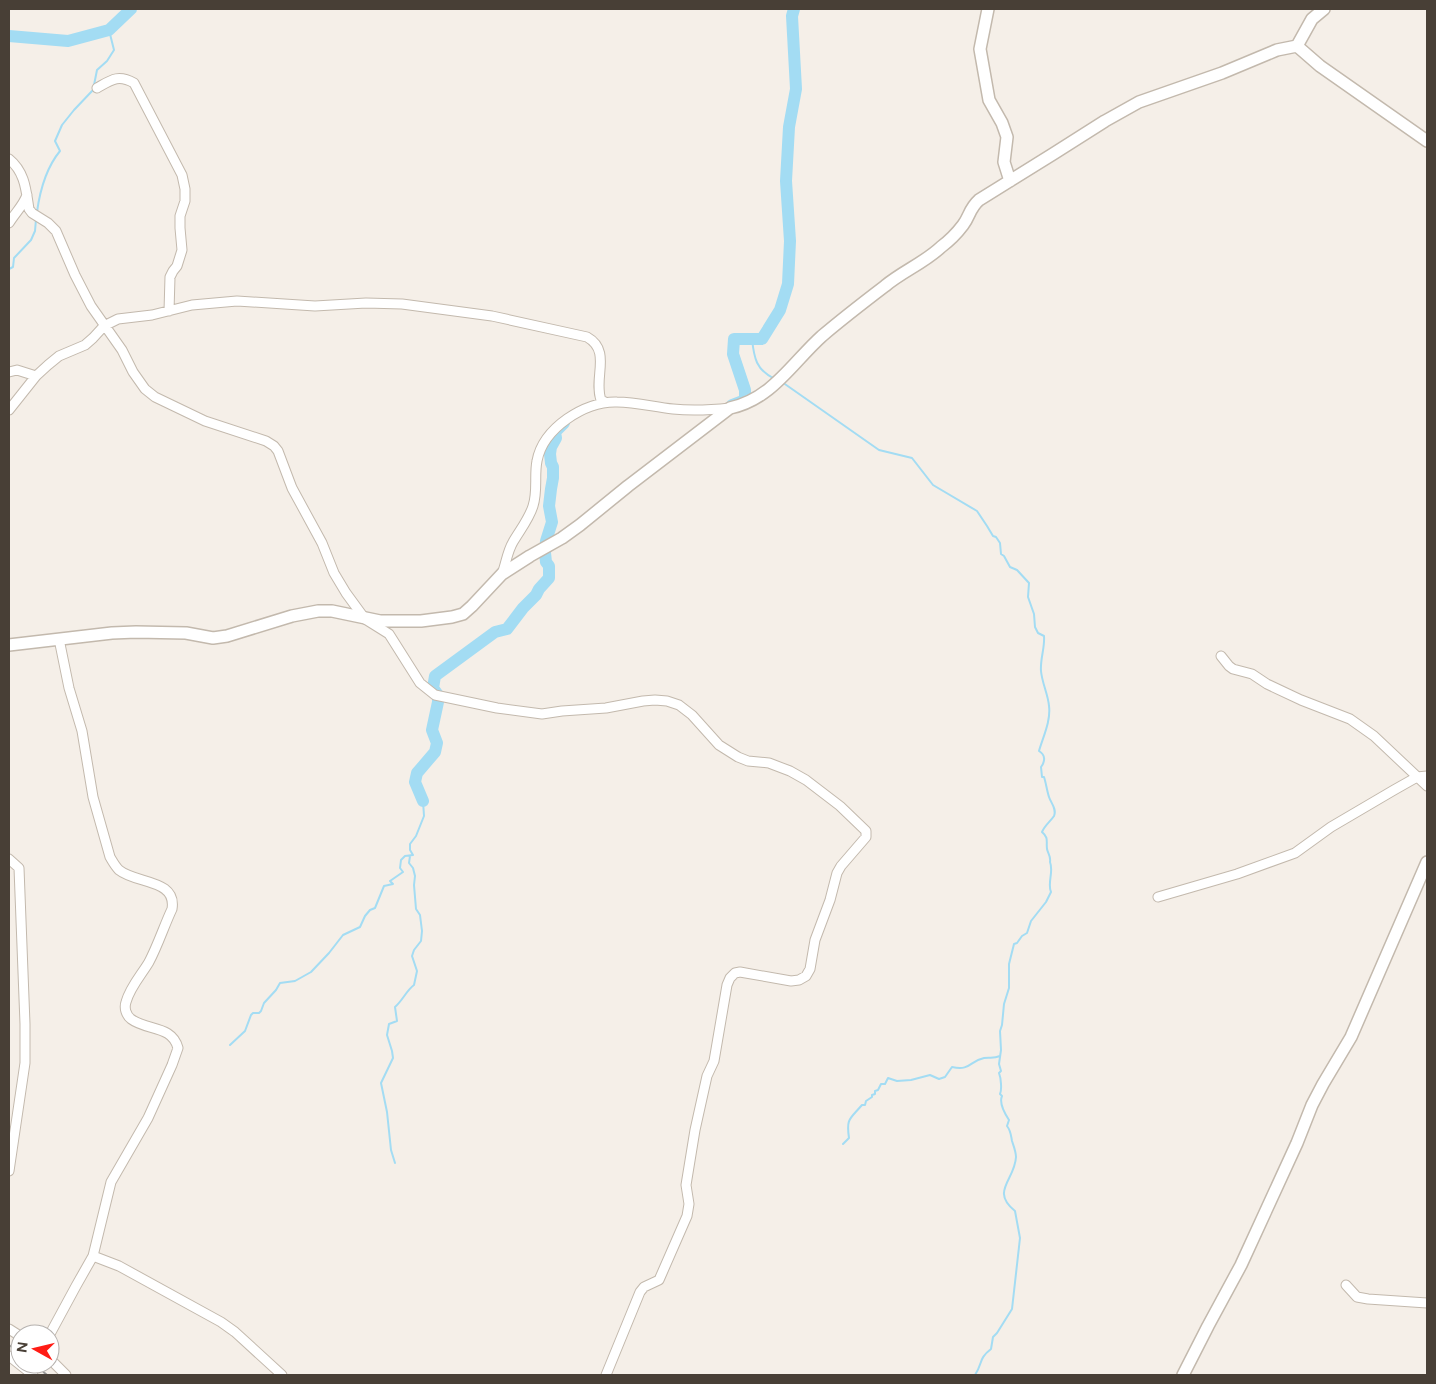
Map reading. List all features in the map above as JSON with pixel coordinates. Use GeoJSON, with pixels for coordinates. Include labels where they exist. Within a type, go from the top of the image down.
{"type":"FeatureCollection","features":[{"type":"Feature","properties":{"kind":"street"},"geometry":{"type":"LineString","coordinates":[[988,9],[980,49],[989,100],[1002,123],[1007,137],[1004,162],[1010,180]]}},
{"type":"Feature","properties":{"kind":"street"},"geometry":{"type":"LineString","coordinates":[[502,574],[513,543],[524,526],[534,504],[536,462],[540,448],[556,427],[573,416],[604,402],[630,402],[692,411],[730,408],[744,405],[758,398],[773,386],[821,337],[892,279],[926,260],[942,247],[962,227],[972,206],[978,200],[1139,102],[1222,73],[1277,50],[1297,46],[1312,19],[1324,9]]}},
{"type":"Feature","properties":{"kind":"street"},"geometry":{"type":"LineString","coordinates":[[1297,46],[1320,66],[1427,141]]}},
{"type":"Feature","properties":{"kind":"street"},"geometry":{"type":"LineString","coordinates":[[97,88],[114,79],[126,78],[134,82],[182,175],[185,189],[180,216],[182,250],[177,266],[170,278],[169,311]]}},
{"type":"Feature","properties":{"kind":"street"},"geometry":{"type":"LineString","coordinates":[[9,159],[23,177],[29,209],[32,213],[48,222],[56,231],[90,306],[122,350],[138,381],[155,397],[205,422],[266,441],[274,446],[281,456],[292,488],[322,543],[334,574],[364,619],[389,634],[420,683],[435,695],[497,708],[542,714],[593,710],[655,700],[667,701],[679,705],[719,745],[738,758],[769,763],[806,780],[840,806],[866,830],[866,837],[840,866],[837,873],[830,900],[815,940],[810,969],[806,976],[799,980],[791,981],[740,972],[735,973],[730,978],[720,1020],[714,1061],[708,1076],[695,1130],[686,1185],[689,1204],[687,1216],[659,1280],[644,1287],[640,1292],[606,1375]]}},
{"type":"Feature","properties":{"kind":"street"},"geometry":{"type":"LineString","coordinates":[[9,223],[23,205],[27,194]]}},
{"type":"Feature","properties":{"kind":"street"},"geometry":{"type":"LineString","coordinates":[[9,410],[36,376],[59,356],[85,344],[104,326],[118,319],[152,315],[192,305],[237,301],[315,306],[379,303],[417,306],[492,316],[576,334],[592,339],[600,350],[599,389],[601,400],[604,402]]}},
{"type":"Feature","properties":{"kind":"street"},"geometry":{"type":"LineString","coordinates":[[9,372],[17,370],[36,376]]}},
{"type":"Feature","properties":{"kind":"street"},"geometry":{"type":"LineString","coordinates":[[9,645],[136,632],[186,633],[213,638],[227,636],[292,616],[318,611],[332,611],[364,619],[398,622],[421,621],[463,614],[502,574],[580,526],[628,486],[730,408]]}},
{"type":"Feature","properties":{"kind":"street"},"geometry":{"type":"LineString","coordinates":[[55,1324],[93,1256],[111,1182],[148,1118],[178,1048],[173,1036],[131,1018],[126,1012],[125,1003],[150,960],[174,901],[170,892],[129,876],[119,870],[110,857],[93,797],[82,730],[69,688],[59,640]]}},
{"type":"Feature","properties":{"kind":"street"},"geometry":{"type":"LineString","coordinates":[[1221,656],[1233,669],[1252,674],[1267,684],[1301,700],[1350,719],[1374,736],[1427,786]]}},
{"type":"Feature","properties":{"kind":"street"},"geometry":{"type":"LineString","coordinates":[[1158,896],[1237,874],[1295,853],[1332,827],[1417,777],[1427,776]]}},
{"type":"Feature","properties":{"kind":"street"},"geometry":{"type":"LineString","coordinates":[[9,859],[19,868],[25,1024],[24,1063],[9,1171]]}},
{"type":"Feature","properties":{"kind":"street"},"geometry":{"type":"LineString","coordinates":[[1183,1375],[1241,1265],[1312,1105],[1351,1037],[1427,862]]}},
{"type":"Feature","properties":{"kind":"street"},"geometry":{"type":"LineString","coordinates":[[93,1256],[119,1266],[221,1322],[235,1332],[282,1375]]}},
{"type":"Feature","properties":{"kind":"street"},"geometry":{"type":"LineString","coordinates":[[1346,1285],[1357,1297],[1427,1303]]}},
{"type":"Feature","properties":{"kind":"street"},"geometry":{"type":"LineString","coordinates":[[9,1356],[33,1375]]}},
{"type":"Feature","properties":{"kind":"waterway"},"geometry":{"type":"LineString","coordinates":[[9,36],[68,41],[109,30],[131,9]]}},
{"type":"Feature","properties":{"kind":"waterway"},"geometry":{"type":"LineString","coordinates":[[732,405],[745,400],[745,390],[733,354],[734,339],[762,339],[780,310],[788,284],[790,241],[786,181],[789,127],[796,89],[792,16],[794,9]]}},
{"type":"Feature","properties":{"kind":"waterway"},"geometry":{"type":"LineString","coordinates":[[37,212],[44,180],[60,151],[55,141],[62,125],[93,90],[97,70],[107,61],[114,50],[109,30]]}},
{"type":"Feature","properties":{"kind":"waterway"},"geometry":{"type":"LineString","coordinates":[[9,269],[13,267],[14,258],[31,240],[35,231],[36,219]]}},
{"type":"Feature","properties":{"kind":"waterway"},"geometry":{"type":"LineString","coordinates":[[752,339],[757,363],[764,372],[775,379]]}},
{"type":"Feature","properties":{"kind":"waterway"},"geometry":{"type":"LineString","coordinates":[[782,382],[879,450],[912,458],[933,485],[977,511],[993,536],[1000,543],[1001,554],[1010,567],[1017,570],[1029,583],[1028,597],[1034,614],[1035,627],[1038,633],[1044,636],[1041,671],[1049,712],[1048,723],[1039,751],[1043,754],[1044,759],[1041,767],[1042,777],[1044,777],[1055,811],[1054,816],[1042,832],[1046,838],[1050,858],[1051,892],[1046,902],[1031,921],[1027,933],[1014,944],[1009,964],[1009,988],[1004,1004],[1000,1031],[1001,1050],[999,1064],[1001,1071],[999,1073],[1001,1102],[1009,1120],[1007,1126],[1011,1134],[1016,1157],[1015,1165],[1004,1191],[1004,1197],[1015,1211],[1020,1238],[1012,1309],[993,1337],[991,1349],[982,1358],[975,1375]]}},
{"type":"Feature","properties":{"kind":"waterway"},"geometry":{"type":"LineString","coordinates":[[423,801],[415,782],[417,773],[435,752],[437,743],[432,730],[438,702],[438,695],[433,688],[435,676],[495,632],[507,629],[549,578],[549,566],[546,562],[545,553],[546,541],[552,522],[549,506],[553,467],[550,454],[551,447],[556,438],[555,432],[564,423]]}},
{"type":"Feature","properties":{"kind":"waterway"},"geometry":{"type":"LineString","coordinates":[[230,1045],[245,1031],[251,1015],[261,1011],[264,1003],[280,983],[295,981],[311,972],[343,935],[360,927],[365,916],[370,910],[375,908],[384,886],[393,884],[390,881],[403,872],[400,868],[401,860],[405,856],[413,855],[410,850],[410,844],[416,836],[424,816],[423,801]]}},
{"type":"Feature","properties":{"kind":"waterway"},"geometry":{"type":"LineString","coordinates":[[395,1163],[391,1150],[387,1112],[381,1083],[393,1058],[387,1035],[389,1024],[397,1021],[395,1007],[414,985],[417,971],[412,956],[421,941],[420,915],[416,909],[415,876],[413,868],[409,863],[410,856]]}},
{"type":"Feature","properties":{"kind":"waterway"},"geometry":{"type":"LineString","coordinates":[[843,1144],[849,1138],[848,1126],[852,1116],[875,1094],[875,1091],[878,1090],[881,1084],[885,1084],[888,1078],[897,1081],[911,1080],[930,1075],[939,1079],[945,1077],[952,1067],[963,1068],[979,1059],[1000,1056]]}}]}
